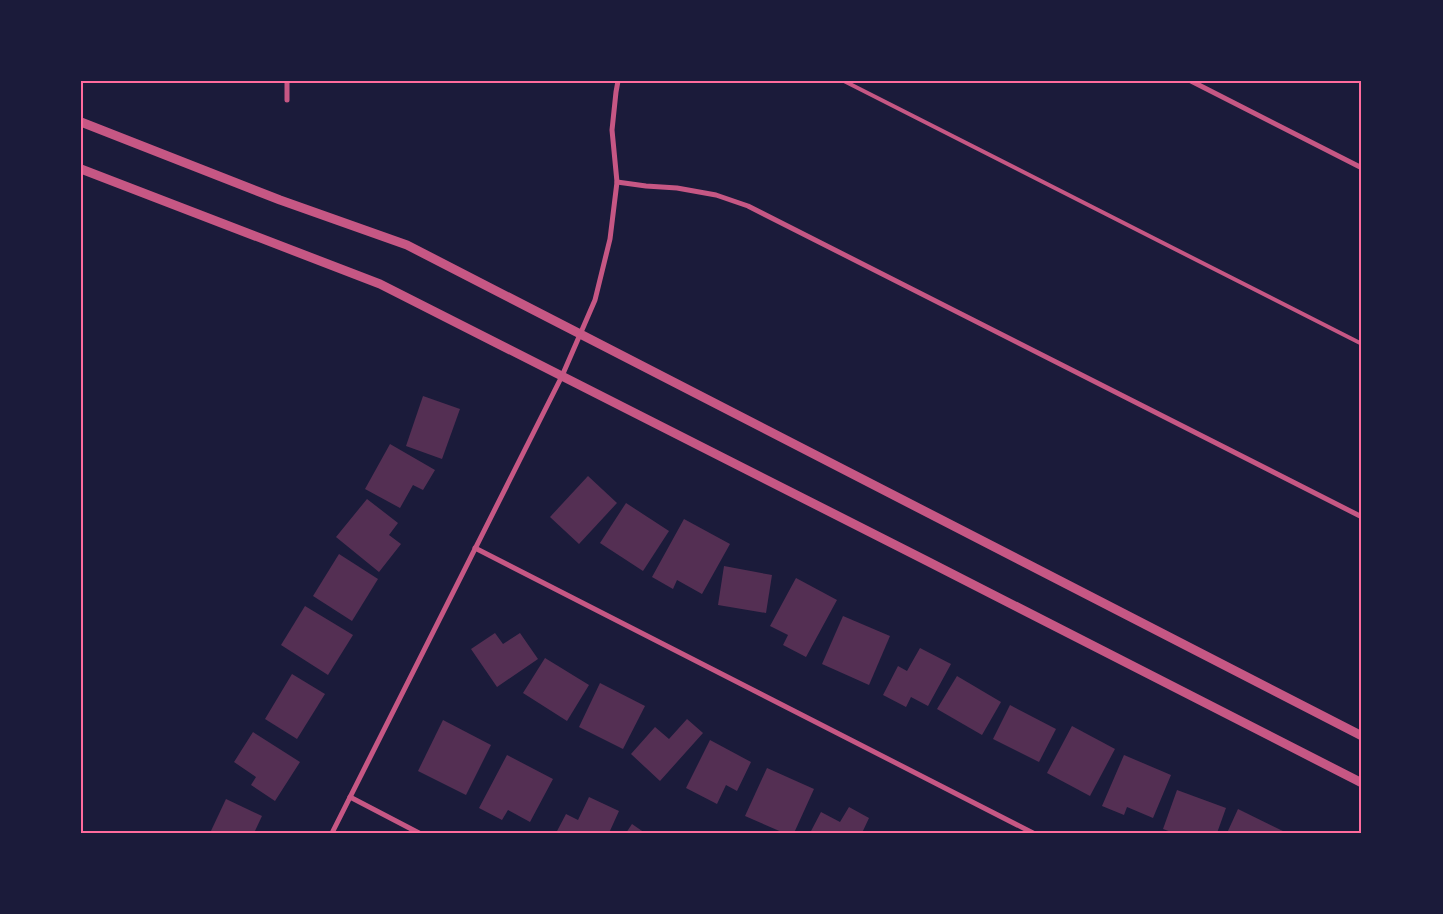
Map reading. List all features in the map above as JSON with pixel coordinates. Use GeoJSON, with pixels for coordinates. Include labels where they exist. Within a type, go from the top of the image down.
{"type":"FeatureCollection","features":[{"type":"Feature","properties":{"kind":"street"},"geometry":{"type":"LineString","coordinates":[[287,81],[288,100]]}},
{"type":"Feature","properties":{"kind":"street"},"geometry":{"type":"LineString","coordinates":[[332,833],[562,376],[595,300],[610,239],[617,182],[612,130],[618,81]]}},
{"type":"Feature","properties":{"kind":"street"},"geometry":{"type":"LineString","coordinates":[[1191,81],[1362,168]]}},
{"type":"Feature","properties":{"kind":"street"},"geometry":{"type":"LineString","coordinates":[[81,122],[280,200],[406,245],[1362,736]]}},
{"type":"Feature","properties":{"kind":"street"},"geometry":{"type":"LineString","coordinates":[[81,169],[380,284],[1362,783]]}},
{"type":"Feature","properties":{"kind":"street"},"geometry":{"type":"LineString","coordinates":[[617,182],[678,188],[716,195],[748,206],[1362,517]]}},
{"type":"Feature","properties":{"kind":"street"},"geometry":{"type":"LineString","coordinates":[[475,548],[1033,833]]}},
{"type":"Feature","properties":{"kind":"street"},"geometry":{"type":"LineString","coordinates":[[350,797],[419,833]]}},
{"type":"Feature","properties":{"kind":"lane"},"geometry":{"type":"LineString","coordinates":[[844,81],[1362,344]]}},
{"type":"Feature","properties":{"kind":"building"},"geometry":{"type":"Polygon","coordinates":[[[423,396],[460,409],[442,459],[406,446],[423,396]]]}},
{"type":"Feature","properties":{"kind":"building"},"geometry":{"type":"Polygon","coordinates":[[[390,444],[435,470],[423,490],[413,485],[400,508],[365,489],[390,444]]]}},
{"type":"Feature","properties":{"kind":"building"},"geometry":{"type":"Polygon","coordinates":[[[588,476],[617,503],[579,544],[550,517],[588,476]]]}},
{"type":"Feature","properties":{"kind":"building"},"geometry":{"type":"Polygon","coordinates":[[[367,499],[398,523],[389,535],[401,544],[379,572],[336,537],[367,499]]]}},
{"type":"Feature","properties":{"kind":"building"},"geometry":{"type":"Polygon","coordinates":[[[626,503],[669,531],[643,571],[600,543],[626,503]]]}},
{"type":"Feature","properties":{"kind":"building"},"geometry":{"type":"Polygon","coordinates":[[[684,519],[730,544],[702,594],[677,580],[673,589],[652,577],[684,519]]]}},
{"type":"Feature","properties":{"kind":"building"},"geometry":{"type":"Polygon","coordinates":[[[339,554],[378,579],[352,621],[313,596],[339,554]]]}},
{"type":"Feature","properties":{"kind":"building"},"geometry":{"type":"Polygon","coordinates":[[[724,566],[772,575],[766,613],[718,605],[724,566]]]}},
{"type":"Feature","properties":{"kind":"building"},"geometry":{"type":"Polygon","coordinates":[[[796,578],[837,600],[806,657],[783,645],[788,635],[770,626],[796,578]]]}},
{"type":"Feature","properties":{"kind":"building"},"geometry":{"type":"Polygon","coordinates":[[[305,606],[353,635],[328,675],[281,645],[305,606]]]}},
{"type":"Feature","properties":{"kind":"building"},"geometry":{"type":"Polygon","coordinates":[[[843,616],[890,636],[869,685],[822,664],[843,616]]]}},
{"type":"Feature","properties":{"kind":"building"},"geometry":{"type":"Polygon","coordinates":[[[495,633],[503,644],[520,633],[538,659],[497,687],[471,649],[495,633]]]}},
{"type":"Feature","properties":{"kind":"building"},"geometry":{"type":"Polygon","coordinates":[[[920,648],[951,664],[928,706],[911,697],[906,707],[883,695],[898,666],[907,671],[920,648]]]}},
{"type":"Feature","properties":{"kind":"building"},"geometry":{"type":"Polygon","coordinates":[[[545,658],[589,685],[567,721],[523,693],[545,658]]]}},
{"type":"Feature","properties":{"kind":"building"},"geometry":{"type":"Polygon","coordinates":[[[292,674],[325,694],[297,739],[265,719],[292,674]]]}},
{"type":"Feature","properties":{"kind":"building"},"geometry":{"type":"Polygon","coordinates":[[[957,676],[1001,702],[982,735],[937,709],[957,676]]]}},
{"type":"Feature","properties":{"kind":"building"},"geometry":{"type":"Polygon","coordinates":[[[600,683],[645,706],[623,749],[579,727],[600,683]]]}},
{"type":"Feature","properties":{"kind":"building"},"geometry":{"type":"Polygon","coordinates":[[[1010,705],[1056,729],[1039,762],[993,739],[1010,705]]]}},
{"type":"Feature","properties":{"kind":"building"},"geometry":{"type":"Polygon","coordinates":[[[687,719],[703,733],[660,781],[631,754],[655,727],[669,739],[687,719]]]}},
{"type":"Feature","properties":{"kind":"building"},"geometry":{"type":"Polygon","coordinates":[[[443,720],[491,745],[466,795],[418,771],[443,720]]]}},
{"type":"Feature","properties":{"kind":"building"},"geometry":{"type":"Polygon","coordinates":[[[1072,726],[1115,749],[1090,796],[1047,773],[1072,726]]]}},
{"type":"Feature","properties":{"kind":"building"},"geometry":{"type":"Polygon","coordinates":[[[253,732],[300,762],[275,801],[251,785],[256,777],[234,762],[253,732]]]}},
{"type":"Feature","properties":{"kind":"building"},"geometry":{"type":"Polygon","coordinates":[[[710,740],[751,762],[737,791],[726,785],[717,804],[686,788],[710,740]]]}},
{"type":"Feature","properties":{"kind":"building"},"geometry":{"type":"Polygon","coordinates":[[[507,755],[553,779],[530,822],[508,810],[502,820],[479,808],[507,755]]]}},
{"type":"Feature","properties":{"kind":"building"},"geometry":{"type":"Polygon","coordinates":[[[1124,755],[1171,775],[1153,818],[1127,807],[1124,815],[1102,806],[1124,755]]]}},
{"type":"Feature","properties":{"kind":"building"},"geometry":{"type":"Polygon","coordinates":[[[767,768],[814,789],[794,833],[784,833],[745,816],[767,768]]]}},
{"type":"Feature","properties":{"kind":"building"},"geometry":{"type":"Polygon","coordinates":[[[1177,790],[1226,808],[1217,833],[1174,833],[1163,829],[1177,790]]]}},
{"type":"Feature","properties":{"kind":"building"},"geometry":{"type":"Polygon","coordinates":[[[589,797],[619,811],[609,833],[556,833],[566,814],[578,820],[589,797]]]}},
{"type":"Feature","properties":{"kind":"building"},"geometry":{"type":"Polygon","coordinates":[[[226,799],[262,816],[254,833],[210,833],[226,799]]]}},
{"type":"Feature","properties":{"kind":"building"},"geometry":{"type":"Polygon","coordinates":[[[849,807],[869,818],[862,833],[810,833],[821,812],[840,822],[849,807]]]}},
{"type":"Feature","properties":{"kind":"building"},"geometry":{"type":"Polygon","coordinates":[[[1238,809],[1287,833],[1227,833],[1238,809]]]}},
{"type":"Feature","properties":{"kind":"building"},"geometry":{"type":"Polygon","coordinates":[[[632,824],[645,833],[626,833],[632,824]]]}}]}
